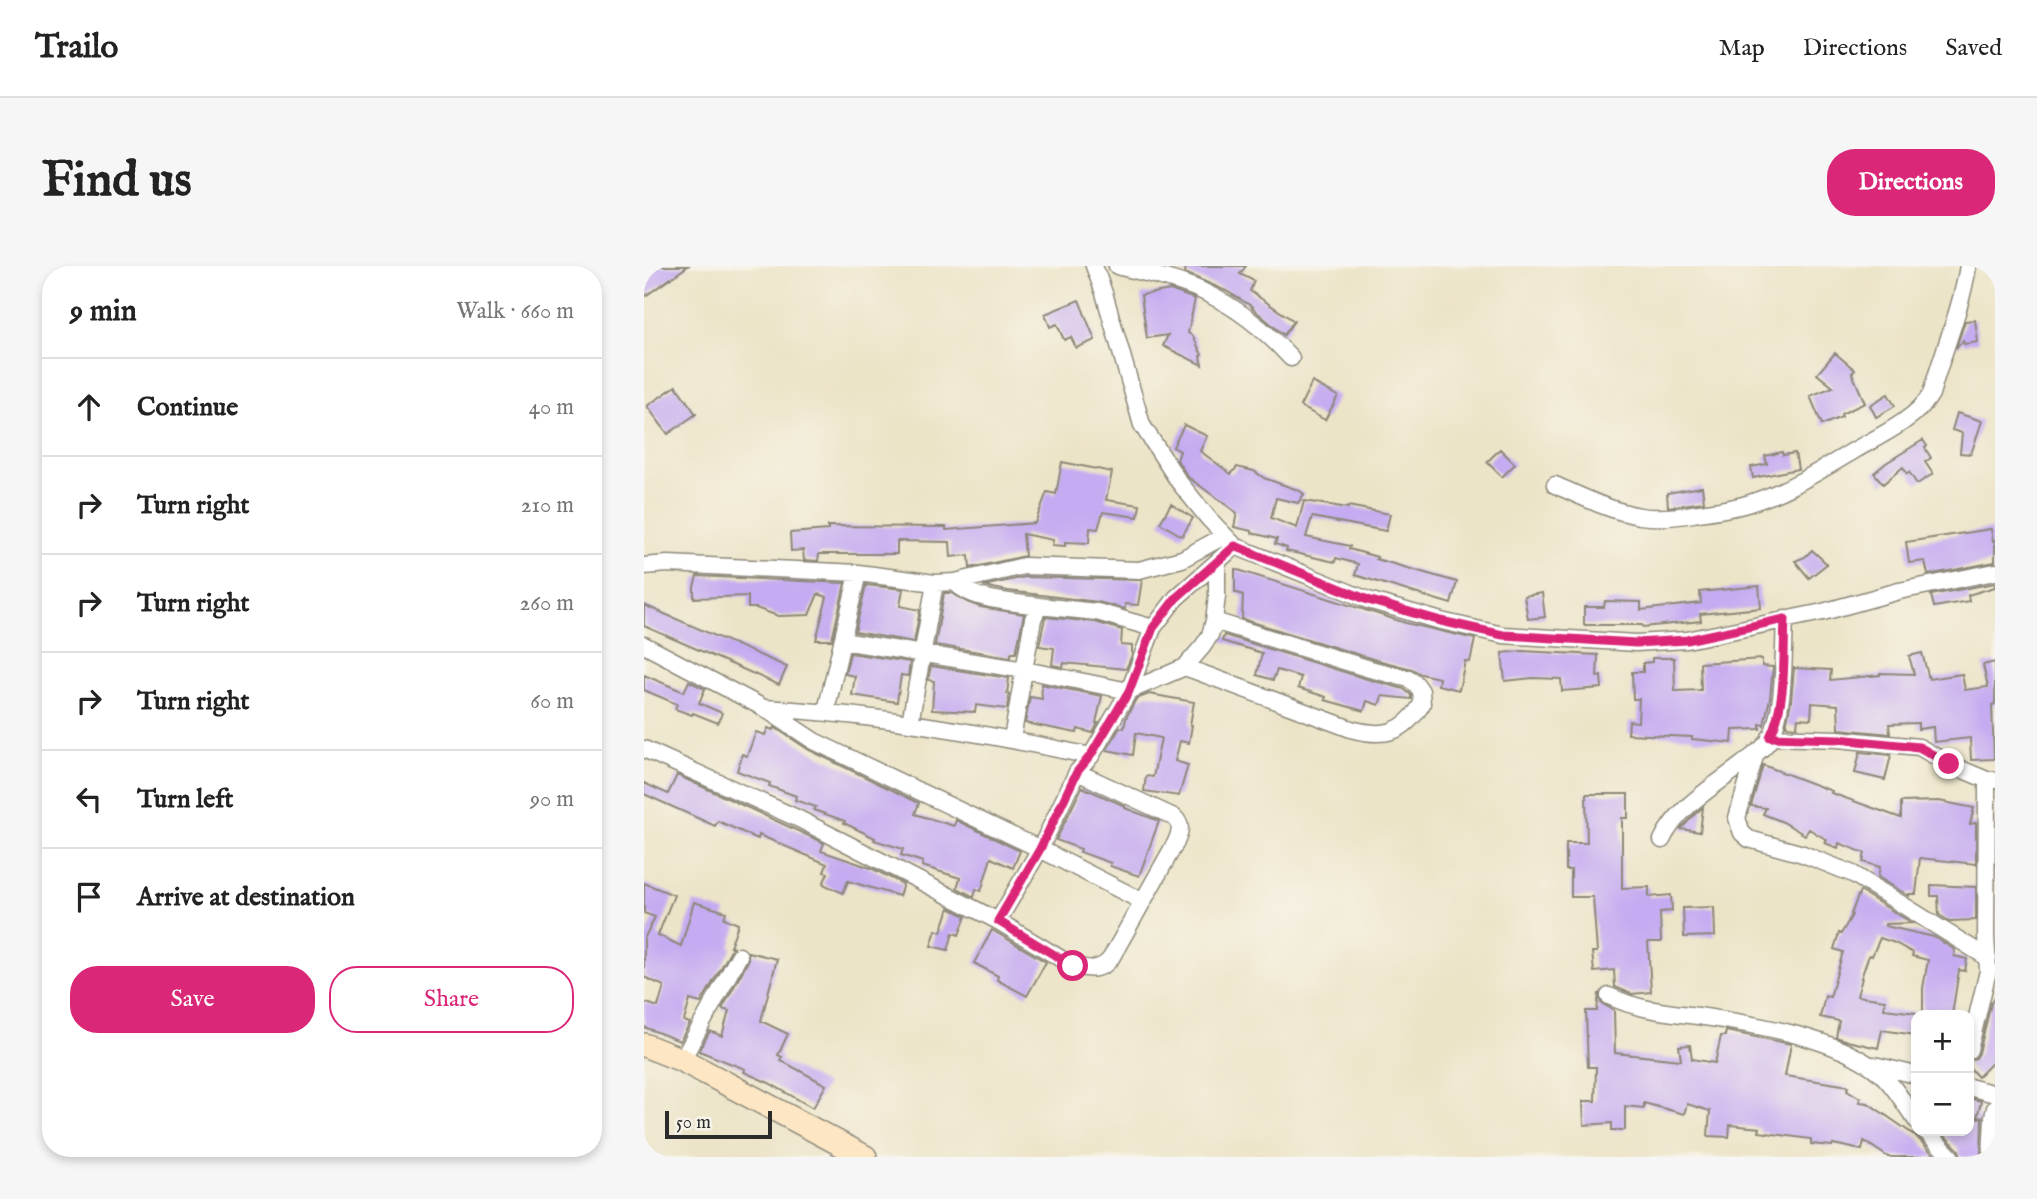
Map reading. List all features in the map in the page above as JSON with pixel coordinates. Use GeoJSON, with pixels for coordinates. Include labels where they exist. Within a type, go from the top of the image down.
{"type":"FeatureCollection","features":[{"type":"Feature","properties":{"kind":"main road"},"geometry":{"type":"LineString","coordinates":[[644,1045],[682,1060],[865,1157]]}},
{"type":"Feature","properties":{"kind":"street"},"geometry":{"type":"LineString","coordinates":[[1094,266],[1142,425],[1179,482],[1230,541],[1368,600],[1503,635],[1636,643],[1687,640],[1823,612],[1899,591],[1995,572]]}},
{"type":"Feature","properties":{"kind":"street"},"geometry":{"type":"LineString","coordinates":[[1117,266],[1168,279],[1210,294],[1270,335],[1291,358]]}},
{"type":"Feature","properties":{"kind":"street"},"geometry":{"type":"LineString","coordinates":[[1555,485],[1628,514],[1659,518],[1749,504],[1801,481],[1868,443],[1917,412],[1927,402],[1958,312],[1968,266]]}},
{"type":"Feature","properties":{"kind":"street"},"geometry":{"type":"LineString","coordinates":[[998,921],[1040,849],[1077,772],[1091,755],[1129,691],[1153,628],[1195,579],[1217,564],[1230,541]]}},
{"type":"Feature","properties":{"kind":"street"},"geometry":{"type":"LineString","coordinates":[[644,566],[668,564],[858,573],[935,583],[955,582],[1024,566],[1139,570],[1182,559],[1230,541]]}},
{"type":"Feature","properties":{"kind":"street"},"geometry":{"type":"LineString","coordinates":[[842,640],[1025,670],[1129,691],[1185,667],[1203,646],[1214,621],[1217,564]]}},
{"type":"Feature","properties":{"kind":"street"},"geometry":{"type":"LineString","coordinates":[[826,711],[858,573]]}},
{"type":"Feature","properties":{"kind":"street"},"geometry":{"type":"LineString","coordinates":[[955,582],[962,589],[979,596],[1097,612],[1153,628]]}},
{"type":"Feature","properties":{"kind":"street"},"geometry":{"type":"LineString","coordinates":[[910,723],[935,583]]}},
{"type":"Feature","properties":{"kind":"street"},"geometry":{"type":"LineString","coordinates":[[1012,739],[1033,619],[1039,606]]}},
{"type":"Feature","properties":{"kind":"street"},"geometry":{"type":"LineString","coordinates":[[1662,840],[1673,822],[1688,806],[1767,744],[1777,721],[1781,695],[1785,619]]}},
{"type":"Feature","properties":{"kind":"street"},"geometry":{"type":"LineString","coordinates":[[1185,667],[1366,733],[1389,733],[1415,715],[1422,704],[1421,691],[1409,679],[1214,621]]}},
{"type":"Feature","properties":{"kind":"street"},"geometry":{"type":"LineString","coordinates":[[644,645],[764,708],[826,747],[1142,901]]}},
{"type":"Feature","properties":{"kind":"street"},"geometry":{"type":"LineString","coordinates":[[764,708],[826,711],[910,723],[1091,755]]}},
{"type":"Feature","properties":{"kind":"street"},"geometry":{"type":"LineString","coordinates":[[1770,737],[1838,739],[1919,747],[1949,764],[1991,780],[1986,935],[1988,958],[1985,986],[1974,1030]]}},
{"type":"Feature","properties":{"kind":"street"},"geometry":{"type":"LineString","coordinates":[[644,749],[799,819],[998,921],[1073,966],[1098,969],[1107,965],[1181,829],[1178,821],[1162,811],[1077,772]]}},
{"type":"Feature","properties":{"kind":"street"},"geometry":{"type":"LineString","coordinates":[[1756,753],[1737,818],[1742,833],[1749,839],[1803,854],[1853,874],[1988,958]]}},
{"type":"Feature","properties":{"kind":"street"},"geometry":{"type":"LineString","coordinates":[[682,1060],[739,956]]}},
{"type":"Feature","properties":{"kind":"street"},"geometry":{"type":"LineString","coordinates":[[1609,996],[1648,1010],[1754,1025],[1794,1035],[1832,1046],[1869,1064],[1911,1073]]}},
{"type":"Feature","properties":{"kind":"street"},"geometry":{"type":"LineString","coordinates":[[1869,1064],[1887,1080],[1911,1113]]}},
{"type":"Feature","properties":{"kind":"street"},"geometry":{"type":"LineString","coordinates":[[1974,1088],[1995,1094]]}},
{"type":"Feature","properties":{"kind":"street"},"geometry":{"type":"LineString","coordinates":[[1991,1157],[1995,1108]]}},
{"type":"Feature","properties":{"kind":"street"},"geometry":{"type":"LineString","coordinates":[[1931,1136],[1951,1157]]}},
{"type":"Feature","properties":{"kind":"building"},"geometry":{"type":"Polygon","coordinates":[[[655,266],[688,266],[644,297],[644,274],[655,266]]]}},
{"type":"Feature","properties":{"kind":"building"},"geometry":{"type":"Polygon","coordinates":[[[1186,266],[1246,266],[1240,274],[1254,281],[1250,291],[1294,321],[1284,335],[1253,307],[1226,291],[1185,273],[1186,266]]]}},
{"type":"Feature","properties":{"kind":"building"},"geometry":{"type":"Polygon","coordinates":[[[1170,290],[1195,299],[1188,333],[1193,336],[1202,355],[1202,365],[1163,346],[1168,335],[1147,338],[1141,295],[1170,290]]]}},
{"type":"Feature","properties":{"kind":"building"},"geometry":{"type":"Polygon","coordinates":[[[1079,300],[1095,340],[1076,348],[1071,337],[1064,340],[1057,324],[1050,327],[1045,314],[1079,300]]]}},
{"type":"Feature","properties":{"kind":"building"},"geometry":{"type":"Polygon","coordinates":[[[1975,320],[1978,342],[1964,344],[1963,341],[1956,348],[1965,321],[1975,320]]]}},
{"type":"Feature","properties":{"kind":"building"},"geometry":{"type":"Polygon","coordinates":[[[1835,353],[1855,370],[1852,373],[1865,403],[1822,425],[1810,396],[1833,387],[1817,374],[1835,353]]]}},
{"type":"Feature","properties":{"kind":"building"},"geometry":{"type":"Polygon","coordinates":[[[1312,382],[1338,396],[1325,420],[1300,406],[1312,382]]]}},
{"type":"Feature","properties":{"kind":"building"},"geometry":{"type":"Polygon","coordinates":[[[676,386],[696,414],[668,434],[647,406],[676,386]]]}},
{"type":"Feature","properties":{"kind":"building"},"geometry":{"type":"Polygon","coordinates":[[[1888,394],[1895,406],[1876,417],[1870,405],[1888,394]]]}},
{"type":"Feature","properties":{"kind":"building"},"geometry":{"type":"Polygon","coordinates":[[[1957,413],[1982,421],[1971,454],[1960,453],[1962,433],[1952,430],[1957,413]]]}},
{"type":"Feature","properties":{"kind":"building"},"geometry":{"type":"Polygon","coordinates":[[[1184,425],[1207,436],[1200,451],[1231,474],[1237,467],[1254,471],[1264,478],[1304,494],[1298,503],[1276,498],[1271,518],[1297,528],[1304,501],[1390,514],[1386,531],[1312,517],[1306,537],[1350,546],[1349,549],[1377,557],[1376,559],[1457,582],[1451,604],[1355,575],[1358,564],[1336,558],[1335,562],[1286,551],[1287,548],[1275,544],[1277,539],[1234,527],[1237,513],[1188,477],[1177,460],[1180,451],[1173,447],[1184,425]]]}},
{"type":"Feature","properties":{"kind":"building"},"geometry":{"type":"Polygon","coordinates":[[[1923,440],[1931,458],[1925,462],[1933,474],[1917,484],[1903,467],[1883,484],[1874,473],[1923,440]]]}},
{"type":"Feature","properties":{"kind":"building"},"geometry":{"type":"Polygon","coordinates":[[[1500,449],[1515,464],[1502,477],[1487,462],[1500,449]]]}},
{"type":"Feature","properties":{"kind":"building"},"geometry":{"type":"Polygon","coordinates":[[[1782,452],[1783,455],[1795,453],[1798,469],[1753,478],[1751,467],[1767,464],[1765,456],[1782,452]]]}},
{"type":"Feature","properties":{"kind":"building"},"geometry":{"type":"Polygon","coordinates":[[[1062,462],[1112,472],[1106,500],[1140,505],[1138,517],[1103,512],[1098,529],[1090,528],[1089,543],[1065,542],[1065,546],[1052,545],[1053,540],[1023,534],[1025,556],[970,568],[969,555],[951,557],[950,542],[897,541],[897,554],[819,554],[818,561],[804,560],[803,550],[791,551],[790,533],[828,530],[828,526],[946,527],[946,530],[1035,523],[1047,492],[1056,494],[1062,462]]]}},
{"type":"Feature","properties":{"kind":"building"},"geometry":{"type":"Polygon","coordinates":[[[1702,487],[1704,502],[1668,507],[1667,493],[1702,487]]]}},
{"type":"Feature","properties":{"kind":"building"},"geometry":{"type":"Polygon","coordinates":[[[1171,504],[1193,518],[1182,536],[1160,523],[1171,504]]]}},
{"type":"Feature","properties":{"kind":"building"},"geometry":{"type":"Polygon","coordinates":[[[1991,529],[1993,541],[1995,540],[1995,562],[1928,575],[1925,561],[1909,563],[1906,542],[1991,529]]]}},
{"type":"Feature","properties":{"kind":"building"},"geometry":{"type":"Polygon","coordinates":[[[1812,550],[1827,564],[1809,578],[1795,561],[1812,550]]]}},
{"type":"Feature","properties":{"kind":"building"},"geometry":{"type":"Polygon","coordinates":[[[1235,569],[1406,623],[1475,639],[1470,662],[1465,661],[1459,690],[1438,685],[1439,678],[1412,669],[1242,619],[1243,595],[1235,592],[1235,569]]]}},
{"type":"Feature","properties":{"kind":"building"},"geometry":{"type":"Polygon","coordinates":[[[697,576],[845,583],[832,640],[816,640],[827,597],[818,594],[809,615],[778,616],[748,608],[748,596],[694,598],[697,576]]]}},
{"type":"Feature","properties":{"kind":"building"},"geometry":{"type":"Polygon","coordinates":[[[1025,577],[1142,580],[1138,605],[1125,604],[1125,609],[1098,602],[983,586],[1025,577]]]}},
{"type":"Feature","properties":{"kind":"building"},"geometry":{"type":"Polygon","coordinates":[[[1995,583],[1995,587],[1968,595],[1969,601],[1934,607],[1931,595],[1995,583]]]}},
{"type":"Feature","properties":{"kind":"building"},"geometry":{"type":"Polygon","coordinates":[[[866,585],[903,589],[900,606],[920,610],[914,642],[855,632],[866,585]]]}},
{"type":"Feature","properties":{"kind":"building"},"geometry":{"type":"Polygon","coordinates":[[[1759,586],[1761,608],[1700,614],[1701,621],[1643,627],[1584,625],[1584,607],[1604,607],[1605,601],[1641,602],[1641,610],[1701,603],[1700,592],[1759,586]]]}},
{"type":"Feature","properties":{"kind":"building"},"geometry":{"type":"Polygon","coordinates":[[[944,593],[951,593],[980,607],[1024,614],[1016,653],[1011,653],[1011,657],[935,645],[944,593]]]}},
{"type":"Feature","properties":{"kind":"building"},"geometry":{"type":"Polygon","coordinates":[[[1542,593],[1545,617],[1528,619],[1524,596],[1542,593]]]}},
{"type":"Feature","properties":{"kind":"building"},"geometry":{"type":"Polygon","coordinates":[[[644,605],[787,667],[779,685],[644,626],[644,605]]]}},
{"type":"Feature","properties":{"kind":"building"},"geometry":{"type":"Polygon","coordinates":[[[1045,617],[1095,622],[1122,630],[1121,645],[1132,646],[1132,655],[1126,669],[1064,663],[1063,667],[1052,665],[1054,648],[1039,646],[1045,617]]]}},
{"type":"Feature","properties":{"kind":"building"},"geometry":{"type":"Polygon","coordinates":[[[1224,635],[1404,689],[1411,695],[1411,699],[1382,696],[1379,705],[1367,701],[1364,711],[1325,700],[1326,697],[1298,688],[1301,677],[1277,670],[1273,680],[1257,675],[1262,653],[1222,641],[1224,635]]]}},
{"type":"Feature","properties":{"kind":"building"},"geometry":{"type":"Polygon","coordinates":[[[1522,651],[1598,655],[1597,677],[1601,676],[1602,688],[1562,691],[1561,679],[1505,681],[1502,653],[1522,651]]]}},
{"type":"Feature","properties":{"kind":"building"},"geometry":{"type":"Polygon","coordinates":[[[850,653],[910,662],[908,676],[901,675],[897,702],[852,695],[855,676],[845,674],[850,653]]]}},
{"type":"Feature","properties":{"kind":"building"},"geometry":{"type":"Polygon","coordinates":[[[1922,653],[1929,679],[1962,674],[1965,690],[1988,687],[1983,665],[1995,662],[1995,704],[1992,705],[1994,759],[1971,760],[1970,738],[1934,742],[1933,727],[1918,729],[1918,723],[1889,724],[1890,734],[1839,729],[1838,705],[1812,703],[1811,719],[1798,718],[1797,727],[1786,726],[1794,668],[1831,670],[1830,680],[1880,673],[1914,674],[1909,656],[1922,653]]]}},
{"type":"Feature","properties":{"kind":"building"},"geometry":{"type":"Polygon","coordinates":[[[1652,658],[1674,658],[1675,691],[1701,690],[1700,663],[1762,659],[1762,666],[1773,667],[1764,725],[1760,724],[1760,729],[1733,730],[1732,743],[1692,737],[1628,734],[1629,721],[1638,722],[1639,699],[1633,699],[1632,672],[1643,672],[1643,663],[1652,662],[1652,658]]]}},
{"type":"Feature","properties":{"kind":"building"},"geometry":{"type":"Polygon","coordinates":[[[931,666],[1009,678],[1007,709],[976,705],[975,712],[932,710],[934,681],[928,680],[931,666]]]}},
{"type":"Feature","properties":{"kind":"building"},"geometry":{"type":"Polygon","coordinates":[[[644,675],[684,692],[689,681],[705,689],[699,703],[722,713],[718,723],[675,709],[677,704],[644,690],[644,675]]]}},
{"type":"Feature","properties":{"kind":"building"},"geometry":{"type":"Polygon","coordinates":[[[1041,684],[1102,696],[1098,723],[1093,733],[1078,729],[1077,733],[1025,723],[1030,697],[1042,699],[1041,684]]]}},
{"type":"Feature","properties":{"kind":"building"},"geometry":{"type":"Polygon","coordinates":[[[1149,694],[1194,702],[1189,743],[1180,741],[1175,761],[1188,765],[1179,796],[1144,791],[1146,776],[1153,777],[1161,738],[1136,733],[1133,755],[1107,750],[1120,727],[1124,728],[1136,699],[1149,694]]]}},
{"type":"Feature","properties":{"kind":"building"},"geometry":{"type":"Polygon","coordinates":[[[774,727],[809,750],[919,803],[915,814],[954,826],[956,820],[1020,851],[1013,868],[991,858],[981,891],[976,889],[974,897],[957,888],[960,878],[922,866],[923,862],[901,855],[903,849],[874,840],[875,838],[844,823],[845,821],[795,800],[796,796],[737,771],[742,754],[747,756],[756,732],[765,735],[768,728],[773,730],[774,727]]]}},
{"type":"Feature","properties":{"kind":"building"},"geometry":{"type":"Polygon","coordinates":[[[1860,752],[1891,755],[1885,780],[1855,773],[1860,752]]]}},
{"type":"Feature","properties":{"kind":"building"},"geometry":{"type":"Polygon","coordinates":[[[1763,765],[1901,818],[1901,802],[1939,801],[1974,808],[1970,824],[1976,823],[1976,864],[1920,858],[1916,894],[1909,896],[1878,877],[1880,867],[1863,862],[1865,853],[1839,843],[1838,848],[1825,843],[1827,840],[1809,829],[1805,835],[1763,814],[1766,808],[1751,806],[1763,765]]]}},
{"type":"Feature","properties":{"kind":"building"},"geometry":{"type":"Polygon","coordinates":[[[677,775],[824,843],[821,851],[871,868],[903,884],[899,896],[848,881],[843,893],[823,884],[828,873],[824,872],[827,864],[718,821],[715,826],[644,794],[644,783],[668,794],[677,775]]]}},
{"type":"Feature","properties":{"kind":"building"},"geometry":{"type":"Polygon","coordinates":[[[1082,787],[1159,821],[1139,876],[1110,866],[1111,863],[1056,840],[1082,787]]]}},
{"type":"Feature","properties":{"kind":"building"},"geometry":{"type":"Polygon","coordinates":[[[1586,794],[1628,794],[1628,818],[1622,818],[1622,888],[1649,887],[1649,897],[1671,895],[1672,911],[1660,912],[1661,942],[1648,942],[1651,992],[1632,994],[1615,987],[1614,970],[1594,972],[1592,952],[1597,952],[1593,897],[1571,897],[1571,870],[1566,870],[1566,843],[1587,843],[1586,794]]]}},
{"type":"Feature","properties":{"kind":"building"},"geometry":{"type":"Polygon","coordinates":[[[1703,807],[1700,832],[1681,829],[1695,814],[1703,807]]]}},
{"type":"Feature","properties":{"kind":"building"},"geometry":{"type":"Polygon","coordinates":[[[644,883],[674,895],[658,935],[681,946],[694,902],[726,912],[724,918],[738,924],[730,947],[733,947],[701,1003],[690,1000],[684,1021],[690,1023],[679,1043],[680,1041],[644,1027],[644,1002],[658,1007],[664,986],[644,977],[644,939],[655,917],[644,913],[644,883]]]}},
{"type":"Feature","properties":{"kind":"building"},"geometry":{"type":"Polygon","coordinates":[[[1931,885],[1976,887],[1976,920],[1949,921],[1939,915],[1938,896],[1931,896],[1931,885]]]}},
{"type":"Feature","properties":{"kind":"building"},"geometry":{"type":"Polygon","coordinates":[[[1860,891],[1912,923],[1885,926],[1934,937],[1955,950],[1954,956],[1967,959],[1965,971],[1959,970],[1953,1010],[1923,1010],[1923,988],[1928,960],[1912,956],[1913,953],[1880,938],[1872,956],[1869,955],[1857,996],[1885,1000],[1884,1009],[1911,1012],[1911,1034],[1882,1030],[1878,1048],[1836,1037],[1839,1021],[1820,1017],[1825,996],[1830,997],[1843,952],[1834,949],[1839,933],[1841,934],[1860,891]]]}},
{"type":"Feature","properties":{"kind":"building"},"geometry":{"type":"Polygon","coordinates":[[[1714,907],[1715,936],[1684,937],[1683,908],[1714,907]]]}},
{"type":"Feature","properties":{"kind":"building"},"geometry":{"type":"Polygon","coordinates":[[[949,908],[966,916],[959,935],[953,933],[948,950],[931,946],[936,930],[941,932],[949,908]]]}},
{"type":"Feature","properties":{"kind":"building"},"geometry":{"type":"Polygon","coordinates":[[[992,930],[1046,962],[1027,996],[997,980],[998,976],[974,963],[992,930]]]}},
{"type":"Feature","properties":{"kind":"building"},"geometry":{"type":"Polygon","coordinates":[[[748,952],[777,959],[761,1021],[788,1034],[778,1055],[782,1057],[780,1060],[826,1085],[813,1108],[744,1072],[745,1069],[699,1051],[710,1031],[722,1036],[729,1011],[722,1009],[748,961],[748,952]]]}},
{"type":"Feature","properties":{"kind":"building"},"geometry":{"type":"Polygon","coordinates":[[[1599,993],[1601,1003],[1614,1010],[1615,1053],[1681,1060],[1679,1046],[1690,1045],[1692,1059],[1715,1063],[1721,1036],[1725,1036],[1726,1031],[1791,1044],[1785,1076],[1849,1086],[1847,1090],[1860,1098],[1859,1102],[1868,1103],[1911,1133],[1911,1136],[1917,1137],[1936,1157],[1888,1157],[1864,1141],[1862,1150],[1833,1144],[1811,1144],[1811,1139],[1759,1132],[1760,1128],[1730,1125],[1729,1137],[1708,1136],[1710,1111],[1687,1104],[1684,1114],[1644,1103],[1644,1108],[1625,1106],[1625,1130],[1612,1130],[1612,1123],[1584,1125],[1583,1101],[1595,1101],[1596,1067],[1588,1067],[1586,1011],[1597,1011],[1599,993]]]}},
{"type":"Feature","properties":{"kind":"building"},"geometry":{"type":"Polygon","coordinates":[[[1995,998],[1995,1060],[1978,1077],[1974,1073],[1974,1059],[1979,1053],[1991,1003],[1995,998]]]}},
{"type":"Feature","properties":{"kind":"building"},"geometry":{"type":"Polygon","coordinates":[[[1974,1099],[1981,1101],[1977,1118],[1982,1117],[1981,1157],[1961,1157],[1959,1150],[1945,1136],[1974,1136],[1974,1099]]]}},
{"type":"Feature","properties":{"kind":"route"},"geometry":{"type":"LineString","coordinates":[[1073,966],[998,921],[1040,849],[1077,772],[1091,755],[1129,691],[1153,628],[1176,598],[1235,546],[1368,600],[1503,635],[1636,643],[1687,640],[1785,619],[1781,695],[1777,721],[1770,737],[1838,739],[1919,747],[1949,764]]}}]}
